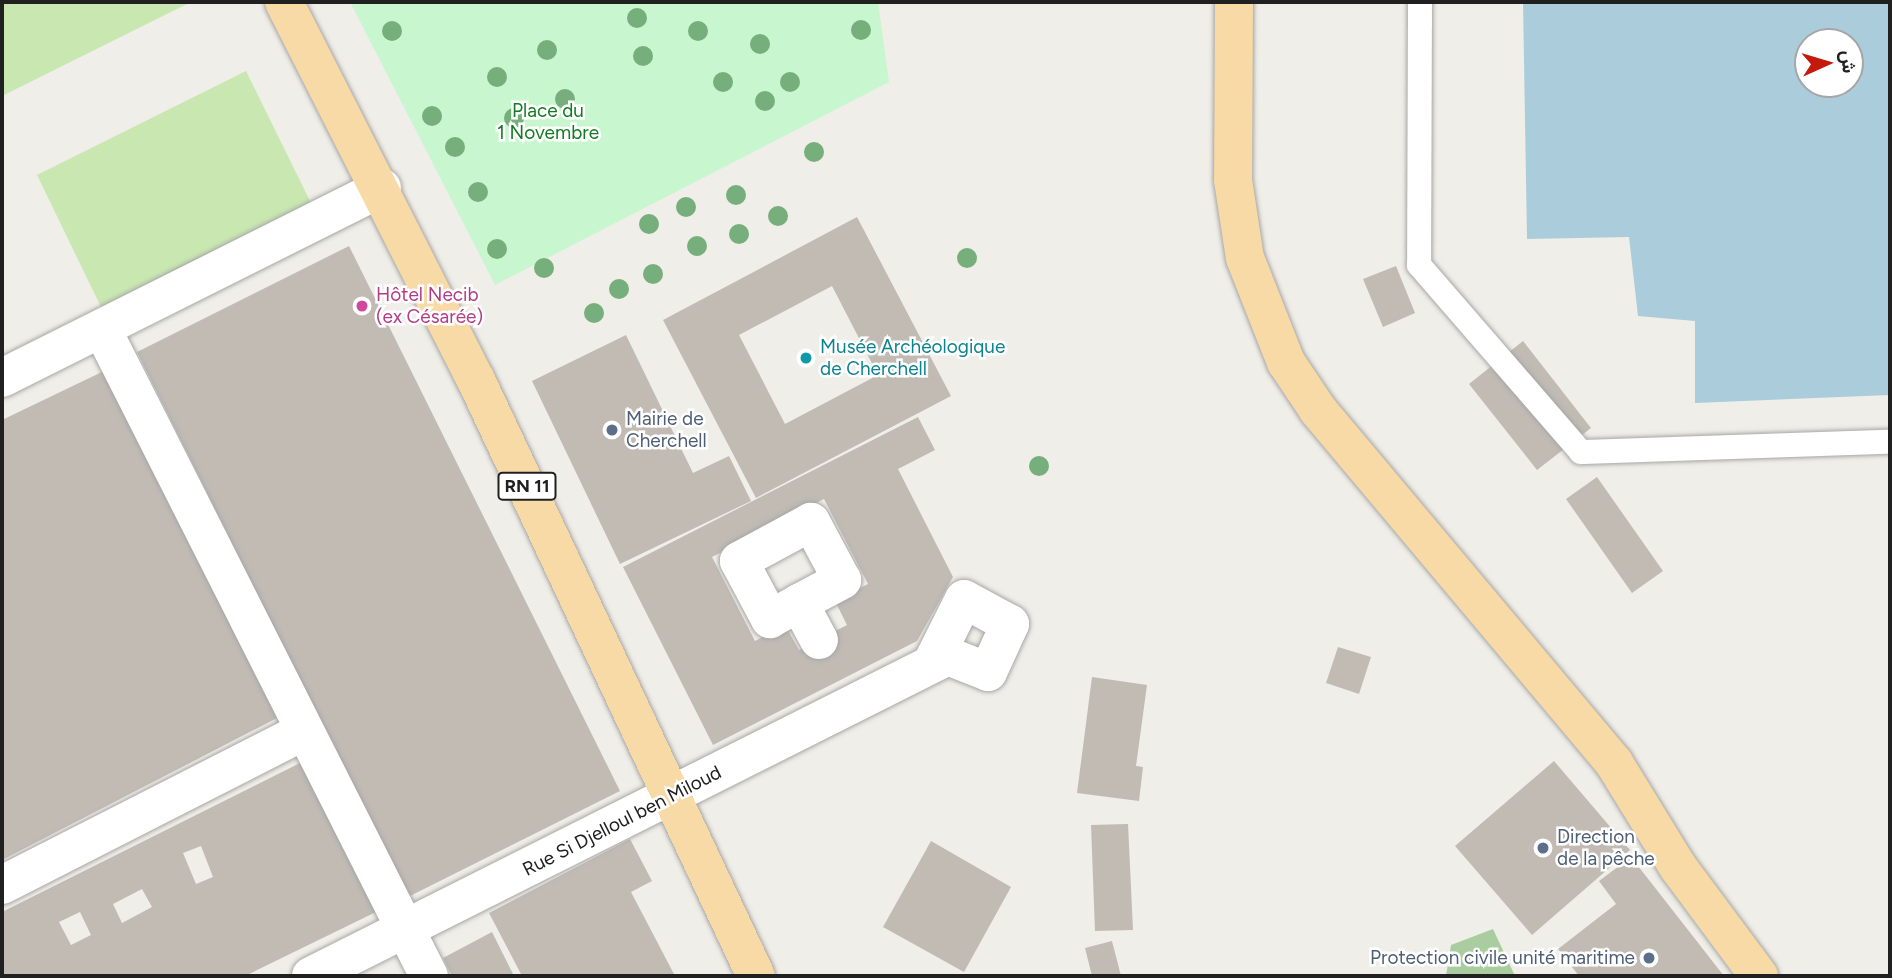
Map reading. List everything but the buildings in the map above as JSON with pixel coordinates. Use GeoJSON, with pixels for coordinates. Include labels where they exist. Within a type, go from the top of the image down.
{"type":"FeatureCollection","features":[{"type":"Feature","properties":{"kind":"main road","name":"RN 11"},"geometry":{"type":"LineString","coordinates":[[284,2],[382,188],[675,796],[756,976]]}},
{"type":"Feature","properties":{"kind":"main road"},"geometry":{"type":"LineString","coordinates":[[1234,2],[1233,180],[1245,258],[1286,362],[1318,410],[1614,763],[1678,867],[1759,976]]}},
{"type":"Feature","properties":{"kind":"street"},"geometry":{"type":"LineString","coordinates":[[2,378],[382,188]]}},
{"type":"Feature","properties":{"kind":"street"},"geometry":{"type":"LineString","coordinates":[[102,329],[429,976]]}},
{"type":"Feature","properties":{"kind":"street"},"geometry":{"type":"LineString","coordinates":[[799,603],[819,639]]}},
{"type":"Feature","properties":{"kind":"street","name":"Rue Si Djelloul ben Miloud"},"geometry":{"type":"LineString","coordinates":[[311,976],[675,796],[847,692],[932,663]]}},
{"type":"Feature","properties":{"kind":"street"},"geometry":{"type":"LineString","coordinates":[[2,886],[304,731]]}},
{"type":"Feature","properties":{"kind":"lane"},"geometry":{"type":"LineString","coordinates":[[1420,2],[1419,265],[1581,452],[1890,442]]}},
{"type":"Feature","properties":{"kind":"green space"},"geometry":{"type":"Polygon","coordinates":[[[2,2],[191,2],[2,96],[2,2]]]}},
{"type":"Feature","properties":{"kind":"green space","name":"Place du 1 Novembre"},"geometry":{"type":"Polygon","coordinates":[[[350,2],[878,2],[889,82],[495,285],[350,2]]]}},
{"type":"Feature","properties":{"kind":"green space"},"geometry":{"type":"Polygon","coordinates":[[[246,71],[311,203],[101,307],[37,175],[246,71]]]}},
{"type":"Feature","properties":{"kind":"green space"},"geometry":{"type":"Polygon","coordinates":[[[1493,929],[1515,976],[1446,976],[1451,945],[1493,929]]]}},
{"type":"Feature","properties":{"kind":"water"},"geometry":{"type":"Polygon","coordinates":[[[1523,2],[1890,2],[1890,395],[1695,403],[1695,321],[1638,316],[1629,237],[1527,239],[1523,2]]]}},
{"type":"Feature","properties":{"kind":"place","name":"Hôtel Necib (ex Césarée)"},"geometry":{"type":"Point","coordinates":[362,306]}},
{"type":"Feature","properties":{"kind":"place","name":"Musée Archéologique de Cherchell"},"geometry":{"type":"Point","coordinates":[806,358]}},
{"type":"Feature","properties":{"kind":"place","name":"Mairie de Cherchell"},"geometry":{"type":"Point","coordinates":[612,430]}},
{"type":"Feature","properties":{"kind":"place","name":"Direction de la pêche"},"geometry":{"type":"Point","coordinates":[1543,848]}},
{"type":"Feature","properties":{"kind":"place","name":"Protection civile unité maritime"},"geometry":{"type":"Point","coordinates":[1649,958]}}]}
